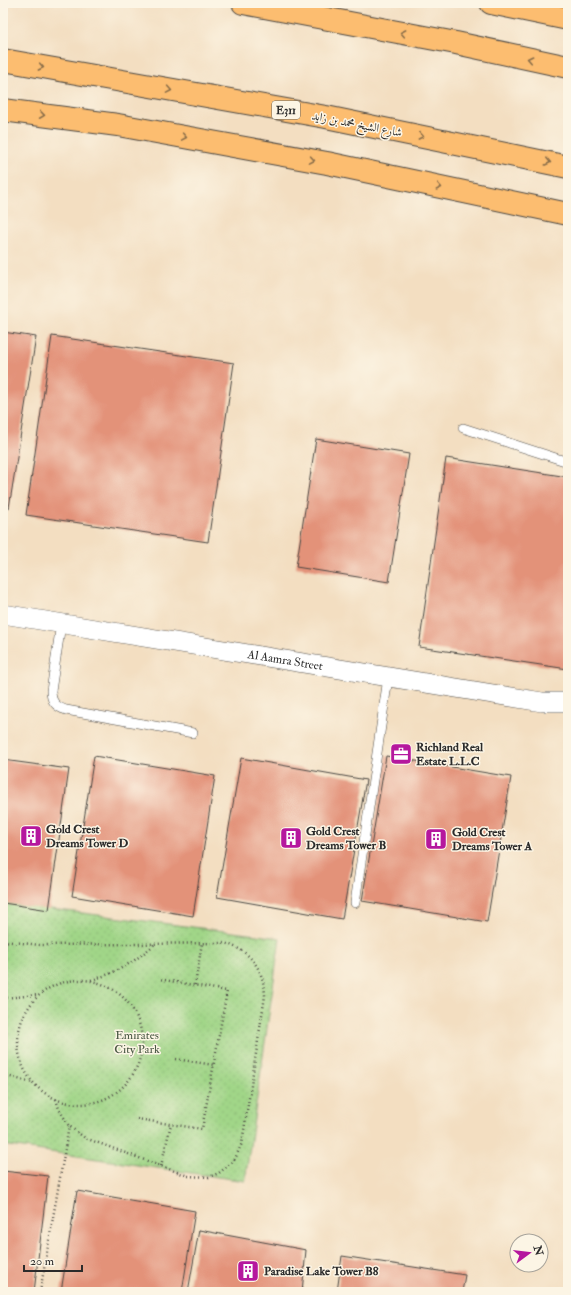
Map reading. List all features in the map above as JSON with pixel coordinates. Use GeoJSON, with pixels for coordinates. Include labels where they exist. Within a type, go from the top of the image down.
{"type":"FeatureCollection","features":[{"type":"Feature","properties":{"kind":"highway"},"geometry":{"type":"LineString","coordinates":[[243,3],[448,41],[568,67]]}},
{"type":"Feature","properties":{"kind":"highway"},"geometry":{"type":"LineString","coordinates":[[491,3],[568,19]]}},
{"type":"Feature","properties":{"kind":"highway","name":"شارع الشيخ محمد بن زايد"},"geometry":{"type":"LineString","coordinates":[[3,60],[326,117],[568,167]]}},
{"type":"Feature","properties":{"kind":"highway"},"geometry":{"type":"LineString","coordinates":[[3,110],[118,125],[327,163],[568,214]]}},
{"type":"Feature","properties":{"kind":"street","name":"Al Aamra Street"},"geometry":{"type":"LineString","coordinates":[[3,614],[542,702],[568,702]]}},
{"type":"Feature","properties":{"kind":"lane"},"geometry":{"type":"LineString","coordinates":[[463,428],[568,462]]}},
{"type":"Feature","properties":{"kind":"lane"},"geometry":{"type":"LineString","coordinates":[[61,624],[51,691],[51,697],[56,706],[66,710],[193,733]]}},
{"type":"Feature","properties":{"kind":"lane"},"geometry":{"type":"LineString","coordinates":[[355,903],[388,678]]}},
{"type":"Feature","properties":{"kind":"path"},"geometry":{"type":"LineString","coordinates":[[3,941],[40,945],[224,943],[243,950],[257,966],[264,986],[265,996],[242,1143],[240,1152],[228,1168],[209,1177],[188,1176],[85,1138],[69,1126],[63,1118],[56,1099]]}},
{"type":"Feature","properties":{"kind":"path"},"geometry":{"type":"LineString","coordinates":[[90,980],[104,984],[116,991],[126,1000],[140,1025],[141,1052],[137,1066],[130,1078],[121,1088],[110,1096],[97,1102],[83,1104],[69,1103],[56,1099],[44,1092],[34,1083],[25,1071],[20,1059],[18,1038],[22,1017],[29,1005],[38,995],[50,987],[63,982],[90,980],[109,975],[126,967],[156,943]]}},
{"type":"Feature","properties":{"kind":"path"},"geometry":{"type":"LineString","coordinates":[[196,986],[202,943]]}},
{"type":"Feature","properties":{"kind":"path"},"geometry":{"type":"LineString","coordinates":[[137,1119],[202,1129],[227,991],[159,979]]}},
{"type":"Feature","properties":{"kind":"path"},"geometry":{"type":"LineString","coordinates":[[3,998],[38,995]]}},
{"type":"Feature","properties":{"kind":"path"},"geometry":{"type":"LineString","coordinates":[[176,1059],[214,1065]]}},
{"type":"Feature","properties":{"kind":"path"},"geometry":{"type":"LineString","coordinates":[[3,1075],[34,1083]]}},
{"type":"Feature","properties":{"kind":"path"},"geometry":{"type":"LineString","coordinates":[[161,1166],[171,1124]]}},
{"type":"Feature","properties":{"kind":"path"},"geometry":{"type":"LineString","coordinates":[[40,1292],[69,1126]]}},
{"type":"Feature","properties":{"kind":"green space","name":"Emirates City Park"},"geometry":{"type":"Polygon","coordinates":[[[3,903],[280,938],[245,1181],[3,1145],[3,903]]]}},
{"type":"Feature","properties":{"kind":"building"},"geometry":{"type":"Polygon","coordinates":[[[3,332],[36,337],[9,508],[3,507],[3,332]]]}},
{"type":"Feature","properties":{"kind":"building"},"geometry":{"type":"Polygon","coordinates":[[[52,336],[234,363],[208,542],[26,515],[52,336]]]}},
{"type":"Feature","properties":{"kind":"building"},"geometry":{"type":"Polygon","coordinates":[[[316,439],[409,454],[389,582],[296,567],[316,439]]]}},
{"type":"Feature","properties":{"kind":"building"},"geometry":{"type":"Polygon","coordinates":[[[446,458],[568,477],[568,669],[419,647],[446,458]]]}},
{"type":"Feature","properties":{"kind":"building"},"geometry":{"type":"Polygon","coordinates":[[[94,756],[215,776],[193,916],[72,896],[94,756]]]}},
{"type":"Feature","properties":{"kind":"building","name":"Gold Crest Dreams Tower A"},"geometry":{"type":"Polygon","coordinates":[[[386,756],[511,777],[487,922],[362,901],[386,756]]]}},
{"type":"Feature","properties":{"kind":"building","name":"Gold Crest Dreams Tower B"},"geometry":{"type":"Polygon","coordinates":[[[241,758],[366,780],[342,919],[217,897],[241,758]]]}},
{"type":"Feature","properties":{"kind":"building","name":"Gold Crest Dreams Tower D"},"geometry":{"type":"Polygon","coordinates":[[[3,760],[69,769],[49,910],[3,903],[3,760]]]}},
{"type":"Feature","properties":{"kind":"building"},"geometry":{"type":"Polygon","coordinates":[[[3,1171],[48,1176],[34,1292],[3,1292],[3,1171]]]}},
{"type":"Feature","properties":{"kind":"building"},"geometry":{"type":"Polygon","coordinates":[[[77,1191],[195,1211],[182,1292],[61,1292],[77,1191]]]}},
{"type":"Feature","properties":{"kind":"building","name":"Paradise Lake Tower B8"},"geometry":{"type":"Polygon","coordinates":[[[199,1230],[306,1250],[302,1292],[188,1292],[199,1230]]]}},
{"type":"Feature","properties":{"kind":"building"},"geometry":{"type":"Polygon","coordinates":[[[342,1256],[465,1275],[462,1292],[337,1292],[342,1256]]]}},
{"type":"Feature","properties":{"kind":"place","name":"Richland Real Estate L.L.C"},"geometry":{"type":"Point","coordinates":[401,754]}},
{"type":"Feature","properties":{"kind":"place","name":"Gold Crest Dreams Tower D"},"geometry":{"type":"Point","coordinates":[31,836]}},
{"type":"Feature","properties":{"kind":"place","name":"Gold Crest Dreams Tower B"},"geometry":{"type":"Point","coordinates":[291,838]}},
{"type":"Feature","properties":{"kind":"place","name":"Gold Crest Dreams Tower A"},"geometry":{"type":"Point","coordinates":[436,839]}},
{"type":"Feature","properties":{"kind":"place","name":"Paradise Lake Tower B8"},"geometry":{"type":"Point","coordinates":[248,1271]}}]}
